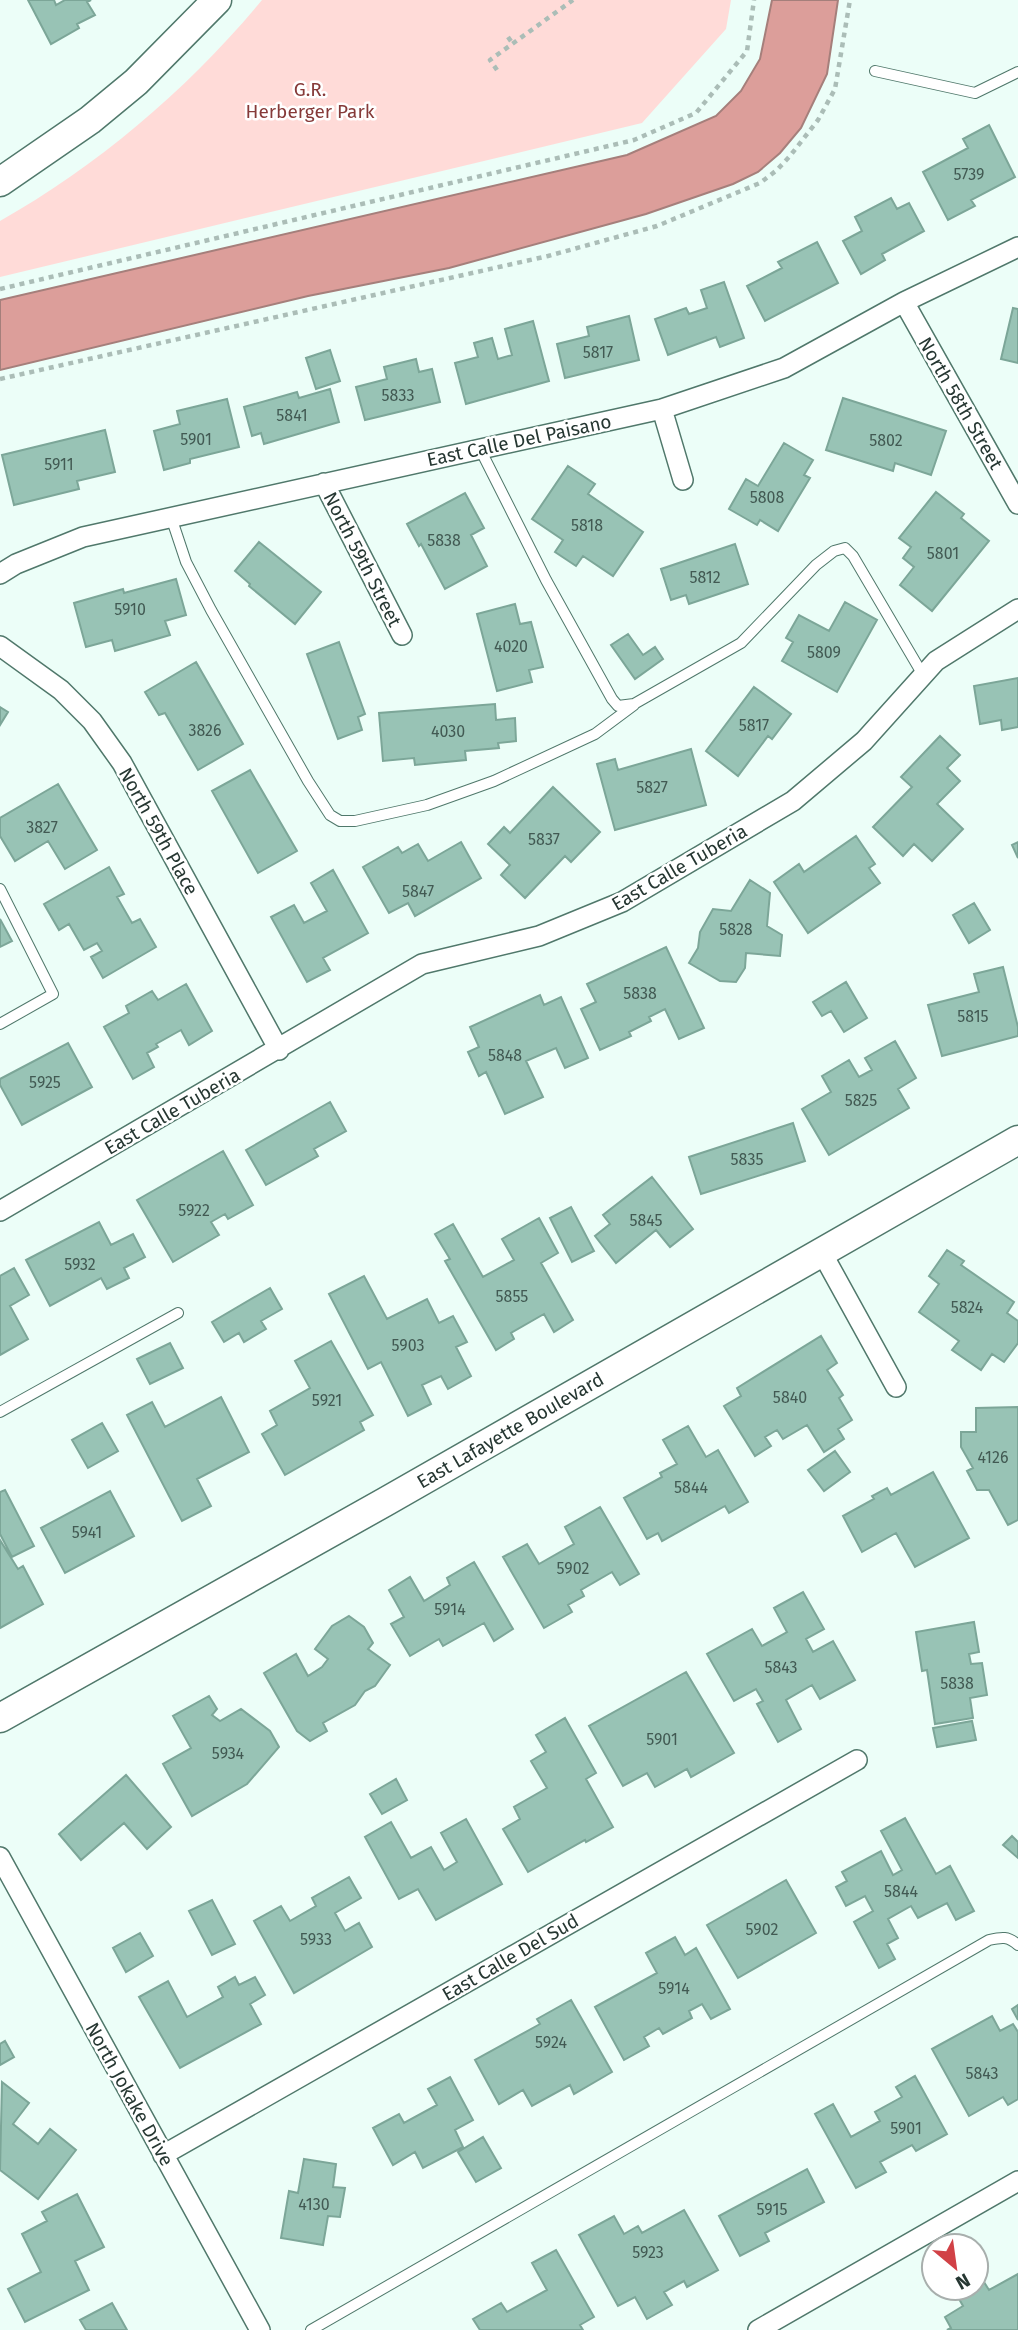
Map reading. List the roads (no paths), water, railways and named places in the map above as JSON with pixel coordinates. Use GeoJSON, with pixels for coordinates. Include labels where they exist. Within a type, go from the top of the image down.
{"type":"FeatureCollection","features":[{"type":"Feature","properties":{"kind":"street"},"geometry":{"type":"LineString","coordinates":[[0,181],[90,120],[136,82],[217,0]]}},
{"type":"Feature","properties":{"kind":"street","name":"East Calle Del Paisano"},"geometry":{"type":"LineString","coordinates":[[0,574],[16,564],[83,537],[662,409],[784,369],[904,302],[1018,247]]}},
{"type":"Feature","properties":{"kind":"street","name":"North 58th Street"},"geometry":{"type":"LineString","coordinates":[[904,302],[1018,504]]}},
{"type":"Feature","properties":{"kind":"street"},"geometry":{"type":"LineString","coordinates":[[662,409],[682,480]]}},
{"type":"Feature","properties":{"kind":"street","name":"North 59th Street"},"geometry":{"type":"LineString","coordinates":[[324,483],[402,635]]}},
{"type":"Feature","properties":{"kind":"street","name":"East Calle Tuberia"},"geometry":{"type":"LineString","coordinates":[[0,1211],[422,964],[539,936],[622,902],[793,801],[864,741],[936,661],[1018,609]]}},
{"type":"Feature","properties":{"kind":"street","name":"North 59th Place"},"geometry":{"type":"LineString","coordinates":[[0,646],[18,657],[92,721],[122,763],[279,1049]]}},
{"type":"Feature","properties":{"kind":"street","name":"East Lafayette Boulevard"},"geometry":{"type":"LineString","coordinates":[[0,1718],[385,1502],[1018,1140]]}},
{"type":"Feature","properties":{"kind":"street"},"geometry":{"type":"LineString","coordinates":[[821,1251],[896,1387]]}},
{"type":"Feature","properties":{"kind":"street","name":"East Calle Del Sud"},"geometry":{"type":"LineString","coordinates":[[163,2155],[857,1760]]}},
{"type":"Feature","properties":{"kind":"street","name":"North Jokake Drive"},"geometry":{"type":"LineString","coordinates":[[0,1857],[260,2330]]}},
{"type":"Feature","properties":{"kind":"street"},"geometry":{"type":"LineString","coordinates":[[758,2330],[1018,2181]]}},
{"type":"Feature","properties":{"kind":"lane"},"geometry":{"type":"LineString","coordinates":[[874,71],[975,93],[1018,72]]}},
{"type":"Feature","properties":{"kind":"lane"},"geometry":{"type":"LineString","coordinates":[[480,449],[546,580],[612,699],[618,706],[634,704]]}},
{"type":"Feature","properties":{"kind":"lane"},"geometry":{"type":"LineString","coordinates":[[171,517],[186,562],[211,610],[308,781],[330,815],[340,821],[355,821],[427,805],[494,781],[595,734],[634,704],[741,643],[817,565],[834,551],[845,548],[853,556],[923,675]]}},
{"type":"Feature","properties":{"kind":"lane"},"geometry":{"type":"LineString","coordinates":[[0,889],[53,995],[0,1024]]}},
{"type":"Feature","properties":{"kind":"lane"},"geometry":{"type":"LineString","coordinates":[[0,1412],[178,1313]]}},
{"type":"Feature","properties":{"kind":"lane"},"geometry":{"type":"LineString","coordinates":[[311,2330],[989,1940],[1002,1937],[1011,1939],[1018,1945]]}},
{"type":"Feature","properties":{"kind":"park label","name":"G.R. Herberger Park"},"geometry":{"type":"Point","coordinates":[310,100]}}]}
